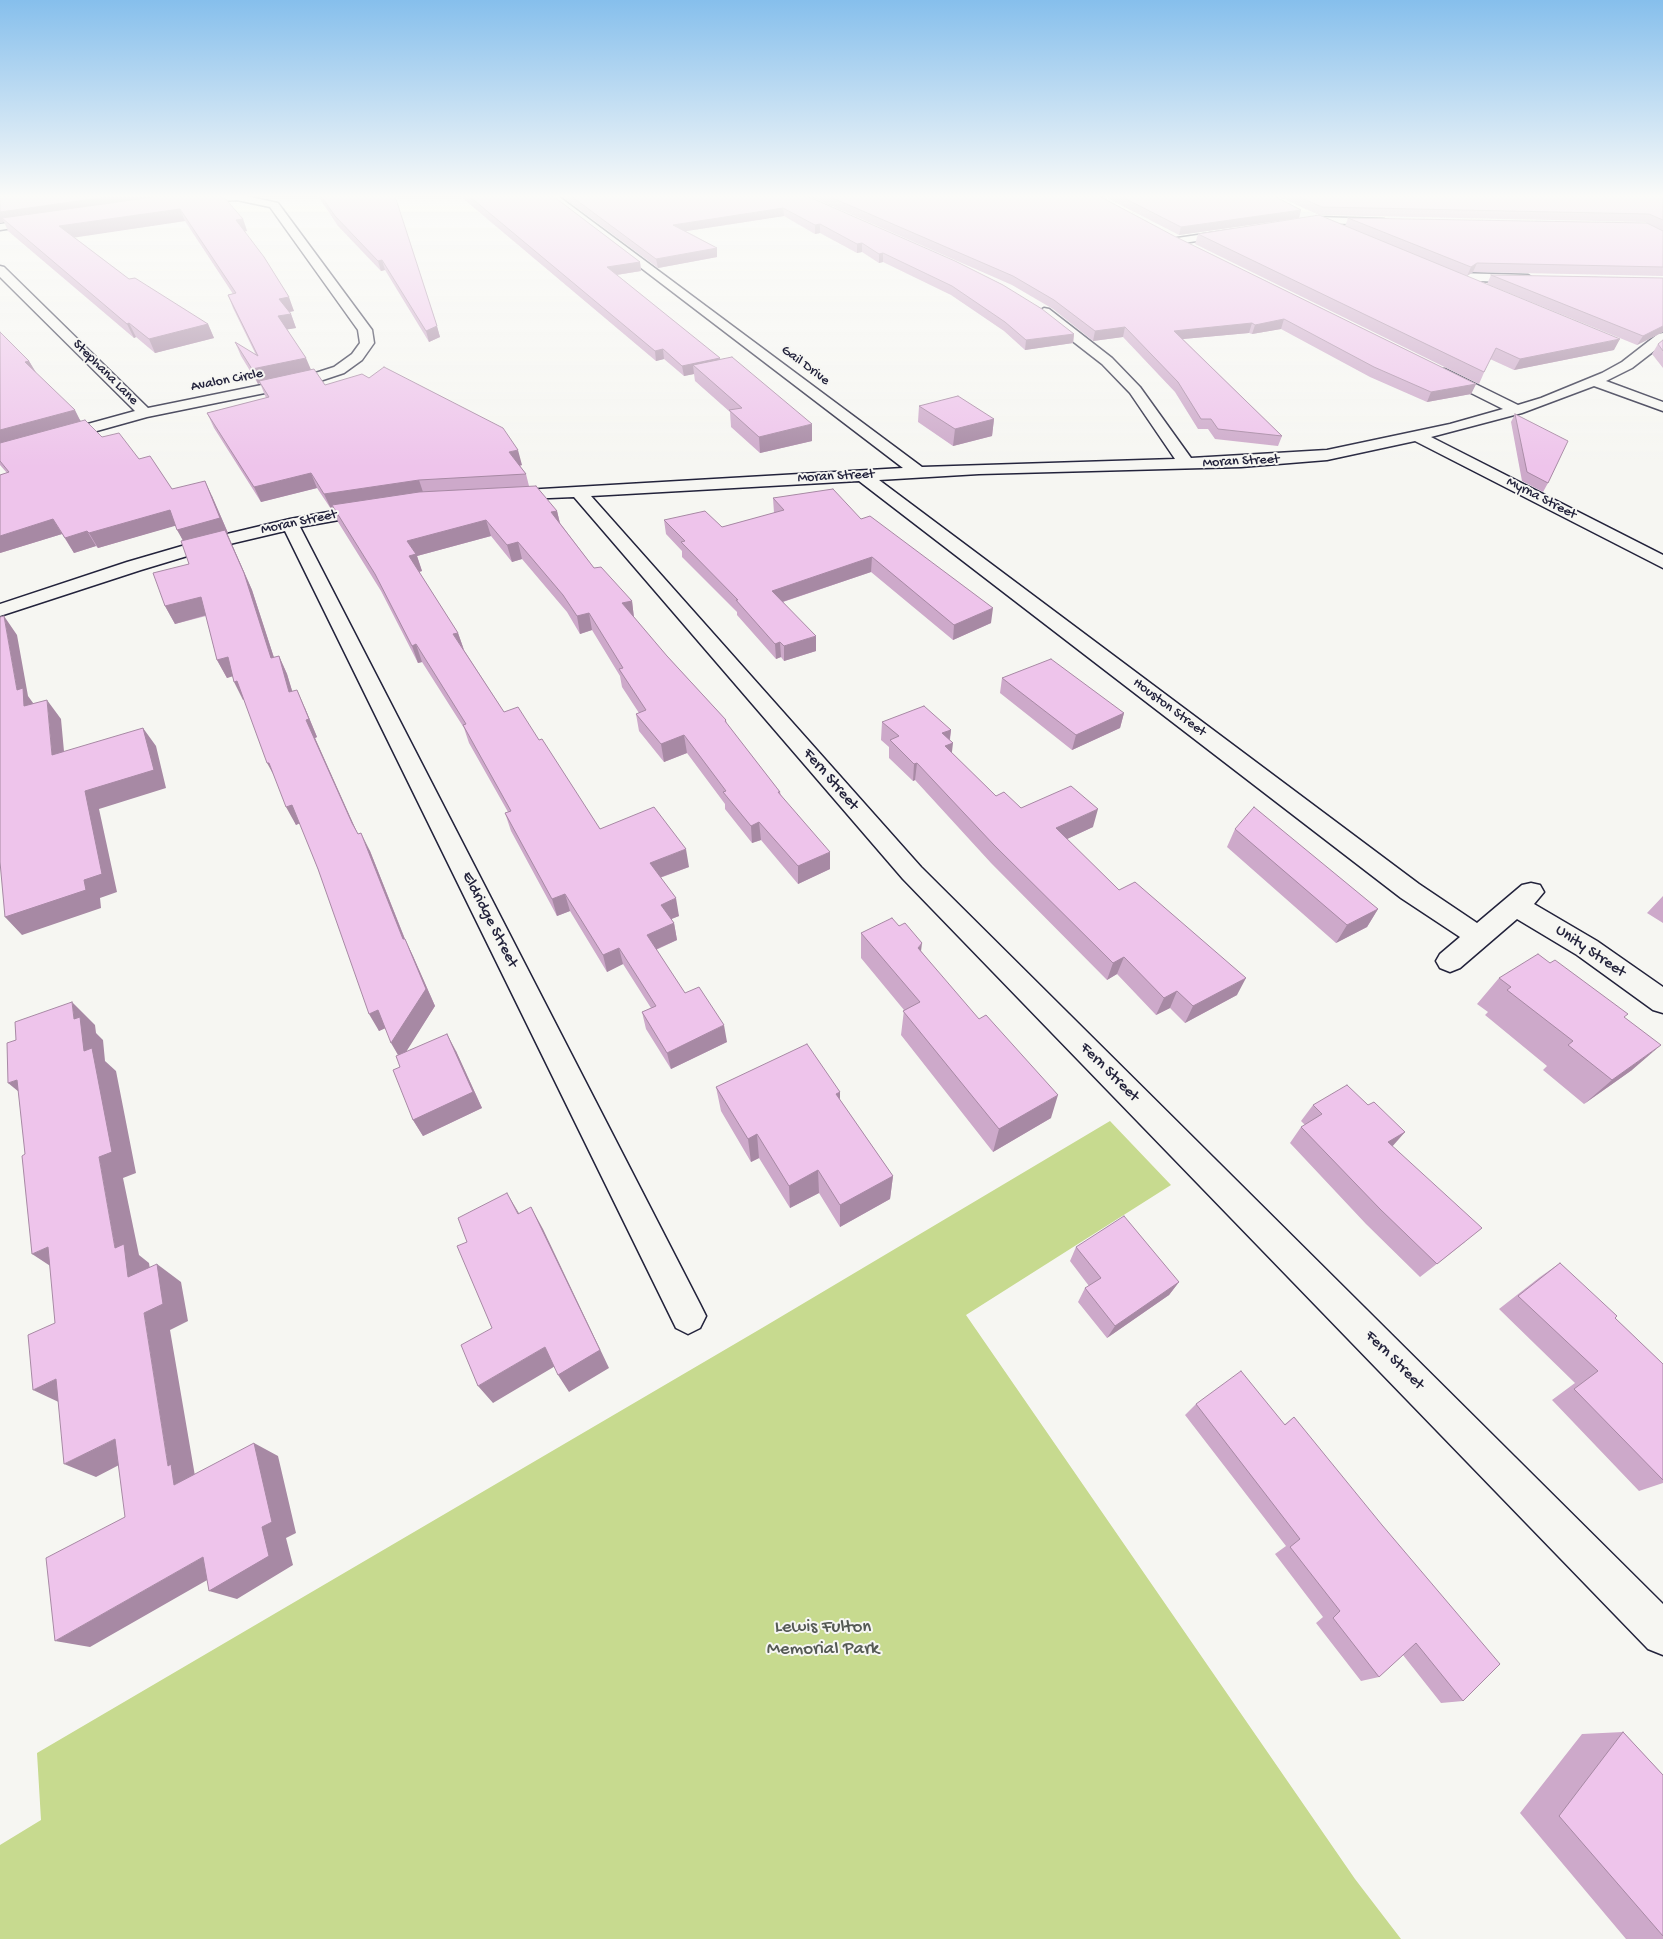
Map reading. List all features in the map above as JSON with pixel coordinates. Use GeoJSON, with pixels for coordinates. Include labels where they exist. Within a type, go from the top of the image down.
{"type":"FeatureCollection","features":[{"type":"Feature","properties":{"kind":"street","name":"Stephana Lane"},"geometry":{"type":"LineString","coordinates":[[17,286],[145,413]]}},
{"type":"Feature","properties":{"kind":"street","name":"Avalon Circle"},"geometry":{"type":"LineString","coordinates":[[0,453],[145,413],[309,380],[340,370],[357,357],[367,343],[365,330],[333,286]]}},
{"type":"Feature","properties":{"kind":"street","name":"Gail Drive"},"geometry":{"type":"LineString","coordinates":[[672,286],[918,472]]}},
{"type":"Feature","properties":{"kind":"street"},"geometry":{"type":"LineString","coordinates":[[1478,286],[1484,289]]}},
{"type":"Feature","properties":{"kind":"street"},"geometry":{"type":"LineString","coordinates":[[1031,304],[1119,372],[1136,390],[1187,464]]}},
{"type":"Feature","properties":{"kind":"street","name":"Moran Street"},"geometry":{"type":"LineString","coordinates":[[490,497],[918,472],[1187,464],[1310,457],[1419,437],[1517,410],[1595,382],[1619,370],[1636,352],[1663,337]]}},
{"type":"Feature","properties":{"kind":"street"},"geometry":{"type":"LineString","coordinates":[[1429,366],[1517,410]]}},
{"type":"Feature","properties":{"kind":"street"},"geometry":{"type":"LineString","coordinates":[[1595,382],[1663,407]]}},
{"type":"Feature","properties":{"kind":"street","name":"Myrna Street"},"geometry":{"type":"LineString","coordinates":[[1419,437],[1663,562]]}},
{"type":"Feature","properties":{"kind":"street","name":"Houston Street"},"geometry":{"type":"LineString","coordinates":[[862,475],[1410,891],[1478,937]]}},
{"type":"Feature","properties":{"kind":"street","name":"Fern Street"},"geometry":{"type":"LineString","coordinates":[[578,492],[912,873],[1663,1634]]}},
{"type":"Feature","properties":{"kind":"street","name":"Moran Street"},"geometry":{"type":"LineString","coordinates":[[0,610],[134,566],[212,543],[290,524],[388,506]]}},
{"type":"Feature","properties":{"kind":"street","name":"Eldridge Street"},"geometry":{"type":"LineString","coordinates":[[290,524],[688,1316]]}},
{"type":"Feature","properties":{"kind":"street","name":"Unity Street"},"geometry":{"type":"LineString","coordinates":[[1478,937],[1524,899],[1587,948],[1663,1002]]}},
{"type":"Feature","properties":{"kind":"street"},"geometry":{"type":"LineString","coordinates":[[1450,961],[1478,937]]}},
{"type":"Feature","properties":{"kind":"green space","name":"Lewis Fulton Memorial Park"},"geometry":{"type":"Polygon","coordinates":[[[1110,1121],[1171,1185],[966,1315],[1355,1879],[1401,1939],[0,1939],[0,1845],[41,1820],[37,1753],[762,1328],[1110,1121]]]}},
{"type":"Feature","properties":{"kind":"building"},"geometry":{"type":"Polygon","coordinates":[[[83,286],[148,286],[208,324],[149,339],[129,323],[127,324],[83,286]]]}},
{"type":"Feature","properties":{"kind":"building"},"geometry":{"type":"Polygon","coordinates":[[[232,286],[282,286],[289,297],[279,299],[291,314],[278,316],[306,358],[252,369],[235,342],[258,356],[228,295],[236,293],[232,286]]]}},
{"type":"Feature","properties":{"kind":"building"},"geometry":{"type":"Polygon","coordinates":[[[398,286],[424,286],[437,326],[426,331],[398,286]]]}},
{"type":"Feature","properties":{"kind":"building"},"geometry":{"type":"Polygon","coordinates":[[[578,286],[631,286],[720,358],[682,366],[663,349],[655,351],[578,286]]]}},
{"type":"Feature","properties":{"kind":"building"},"geometry":{"type":"Polygon","coordinates":[[[953,286],[1005,286],[1042,309],[1074,334],[1026,340],[1005,322],[953,286]]]}},
{"type":"Feature","properties":{"kind":"building"},"geometry":{"type":"Polygon","coordinates":[[[1031,286],[1277,286],[1476,384],[1431,392],[1374,367],[1284,319],[1255,325],[1252,323],[1174,331],[1282,436],[1218,429],[1211,419],[1201,419],[1178,382],[1125,327],[1095,331],[1054,300],[1031,286]]]}},
{"type":"Feature","properties":{"kind":"building"},"geometry":{"type":"Polygon","coordinates":[[[1307,286],[1493,286],[1620,339],[1520,359],[1496,348],[1484,372],[1307,286]]]}},
{"type":"Feature","properties":{"kind":"building"},"geometry":{"type":"Polygon","coordinates":[[[1520,286],[1663,286],[1663,326],[1643,336],[1520,286]]]}},
{"type":"Feature","properties":{"kind":"building"},"geometry":{"type":"Polygon","coordinates":[[[0,332],[29,361],[25,362],[75,410],[0,430],[0,332]]]}},
{"type":"Feature","properties":{"kind":"building"},"geometry":{"type":"Polygon","coordinates":[[[1663,340],[1663,351],[1658,344],[1663,340]]]}},
{"type":"Feature","properties":{"kind":"building"},"geometry":{"type":"Polygon","coordinates":[[[732,357],[812,424],[759,437],[729,410],[742,408],[693,365],[732,357]]]}},
{"type":"Feature","properties":{"kind":"building"},"geometry":{"type":"Polygon","coordinates":[[[384,367],[503,428],[518,450],[509,452],[526,474],[419,480],[324,494],[311,473],[254,487],[207,413],[269,397],[259,381],[314,369],[325,385],[362,374],[369,378],[384,367]]]}},
{"type":"Feature","properties":{"kind":"building"},"geometry":{"type":"Polygon","coordinates":[[[958,396],[994,419],[955,429],[919,406],[958,396]]]}},
{"type":"Feature","properties":{"kind":"building"},"geometry":{"type":"Polygon","coordinates":[[[1515,414],[1568,441],[1548,483],[1527,472],[1515,414]]]}},
{"type":"Feature","properties":{"kind":"building"},"geometry":{"type":"Polygon","coordinates":[[[85,420],[102,437],[119,433],[139,459],[150,456],[172,489],[205,481],[220,518],[177,530],[170,510],[65,538],[53,519],[0,536],[0,475],[9,472],[0,461],[0,443],[85,420]]]}},
{"type":"Feature","properties":{"kind":"building"},"geometry":{"type":"Polygon","coordinates":[[[536,486],[557,511],[551,512],[594,568],[601,567],[632,601],[622,603],[667,656],[726,720],[780,792],[778,792],[830,852],[798,866],[759,822],[751,826],[723,792],[726,791],[684,735],[661,744],[636,714],[646,710],[619,669],[623,668],[589,613],[577,616],[563,595],[518,542],[507,545],[486,520],[407,541],[416,554],[409,556],[458,633],[453,634],[504,712],[518,707],[539,740],[542,739],[600,829],[654,807],[686,849],[650,863],[676,898],[661,905],[674,923],[647,935],[685,993],[699,987],[724,1025],[667,1053],[642,1012],[656,1006],[619,948],[603,955],[565,894],[552,899],[505,813],[511,811],[463,725],[466,724],[416,644],[412,646],[375,574],[332,505],[419,492],[536,486]]]}},
{"type":"Feature","properties":{"kind":"building"},"geometry":{"type":"Polygon","coordinates":[[[833,489],[861,519],[870,516],[993,608],[954,625],[872,557],[772,591],[816,636],[784,646],[780,642],[775,644],[736,600],[738,600],[681,542],[685,541],[664,520],[705,511],[722,527],[784,510],[773,498],[833,489]]]}},
{"type":"Feature","properties":{"kind":"building"},"geometry":{"type":"Polygon","coordinates":[[[225,530],[244,573],[271,658],[279,656],[289,692],[297,690],[309,719],[306,720],[352,823],[358,834],[361,833],[403,939],[405,939],[426,989],[391,1043],[378,1010],[369,1014],[318,869],[292,805],[286,807],[269,763],[267,763],[237,681],[234,682],[228,657],[217,660],[201,597],[165,606],[153,573],[189,564],[181,541],[225,530]]]}},
{"type":"Feature","properties":{"kind":"building"},"geometry":{"type":"Polygon","coordinates":[[[4,616],[17,690],[23,688],[24,706],[47,700],[52,755],[143,728],[154,770],[85,791],[102,874],[84,880],[86,890],[5,917],[0,862],[0,617],[4,616]]]}},
{"type":"Feature","properties":{"kind":"building"},"geometry":{"type":"Polygon","coordinates":[[[1051,659],[1124,713],[1076,735],[1002,678],[1051,659]]]}},
{"type":"Feature","properties":{"kind":"building"},"geometry":{"type":"Polygon","coordinates":[[[924,706],[951,730],[942,733],[953,743],[945,746],[996,796],[1004,792],[1021,808],[1071,786],[1098,809],[1056,828],[1119,890],[1135,882],[1246,978],[1193,1006],[1177,991],[1164,998],[1124,957],[1113,963],[994,845],[917,763],[914,764],[890,740],[899,736],[882,722],[924,706]]]}},
{"type":"Feature","properties":{"kind":"building"},"geometry":{"type":"Polygon","coordinates":[[[1254,807],[1378,909],[1347,925],[1235,829],[1254,807]]]}},
{"type":"Feature","properties":{"kind":"building"},"geometry":{"type":"Polygon","coordinates":[[[892,918],[899,926],[905,923],[922,943],[918,948],[979,1019],[986,1015],[1058,1095],[999,1129],[903,1011],[920,1002],[861,933],[892,918]]]}},
{"type":"Feature","properties":{"kind":"building"},"geometry":{"type":"Polygon","coordinates":[[[1538,954],[1550,963],[1555,960],[1628,1014],[1624,1017],[1661,1045],[1612,1080],[1568,1045],[1573,1041],[1507,990],[1511,987],[1499,978],[1538,954]]]}},
{"type":"Feature","properties":{"kind":"building"},"geometry":{"type":"Polygon","coordinates":[[[72,1002],[74,1019],[80,1017],[84,1051],[92,1048],[112,1152],[99,1157],[115,1248],[124,1244],[128,1277],[157,1264],[163,1304],[144,1313],[168,1466],[171,1464],[174,1485],[254,1443],[272,1522],[262,1527],[269,1556],[209,1591],[203,1557],[55,1641],[46,1558],[125,1517],[115,1439],[64,1464],[56,1379],[33,1390],[28,1335],[55,1323],[48,1247],[32,1254],[22,1156],[25,1154],[17,1080],[8,1083],[7,1043],[16,1040],[15,1022],[72,1002]]]}},
{"type":"Feature","properties":{"kind":"building"},"geometry":{"type":"Polygon","coordinates":[[[447,1034],[473,1092],[413,1120],[393,1070],[400,1067],[396,1056],[447,1034]]]}},
{"type":"Feature","properties":{"kind":"building"},"geometry":{"type":"Polygon","coordinates":[[[807,1044],[840,1092],[836,1094],[893,1176],[840,1205],[818,1170],[789,1186],[757,1134],[748,1139],[716,1087],[807,1044]]]}},
{"type":"Feature","properties":{"kind":"building"},"geometry":{"type":"Polygon","coordinates":[[[1347,1085],[1368,1105],[1374,1102],[1405,1132],[1388,1142],[1482,1228],[1437,1264],[1380,1209],[1301,1127],[1322,1114],[1313,1105],[1347,1085]]]}},
{"type":"Feature","properties":{"kind":"building"},"geometry":{"type":"Polygon","coordinates":[[[507,1193],[518,1214],[531,1207],[600,1350],[558,1375],[545,1347],[478,1386],[461,1345],[492,1328],[457,1246],[467,1242],[458,1218],[507,1193]]]}},
{"type":"Feature","properties":{"kind":"building"},"geometry":{"type":"Polygon","coordinates":[[[1124,1216],[1179,1282],[1115,1326],[1085,1288],[1101,1278],[1076,1247],[1124,1216]]]}},
{"type":"Feature","properties":{"kind":"building"},"geometry":{"type":"Polygon","coordinates":[[[1560,1263],[1617,1316],[1615,1318],[1663,1364],[1663,1480],[1574,1389],[1598,1371],[1518,1296],[1560,1263]]]}},
{"type":"Feature","properties":{"kind":"building"},"geometry":{"type":"Polygon","coordinates":[[[1241,1371],[1285,1425],[1294,1417],[1382,1525],[1500,1664],[1463,1701],[1416,1643],[1379,1677],[1333,1618],[1340,1611],[1290,1547],[1300,1539],[1196,1404],[1241,1371]]]}},
{"type":"Feature","properties":{"kind":"building"},"geometry":{"type":"Polygon","coordinates":[[[1623,1732],[1663,1775],[1663,1936],[1559,1816],[1623,1732]]]}}]}
